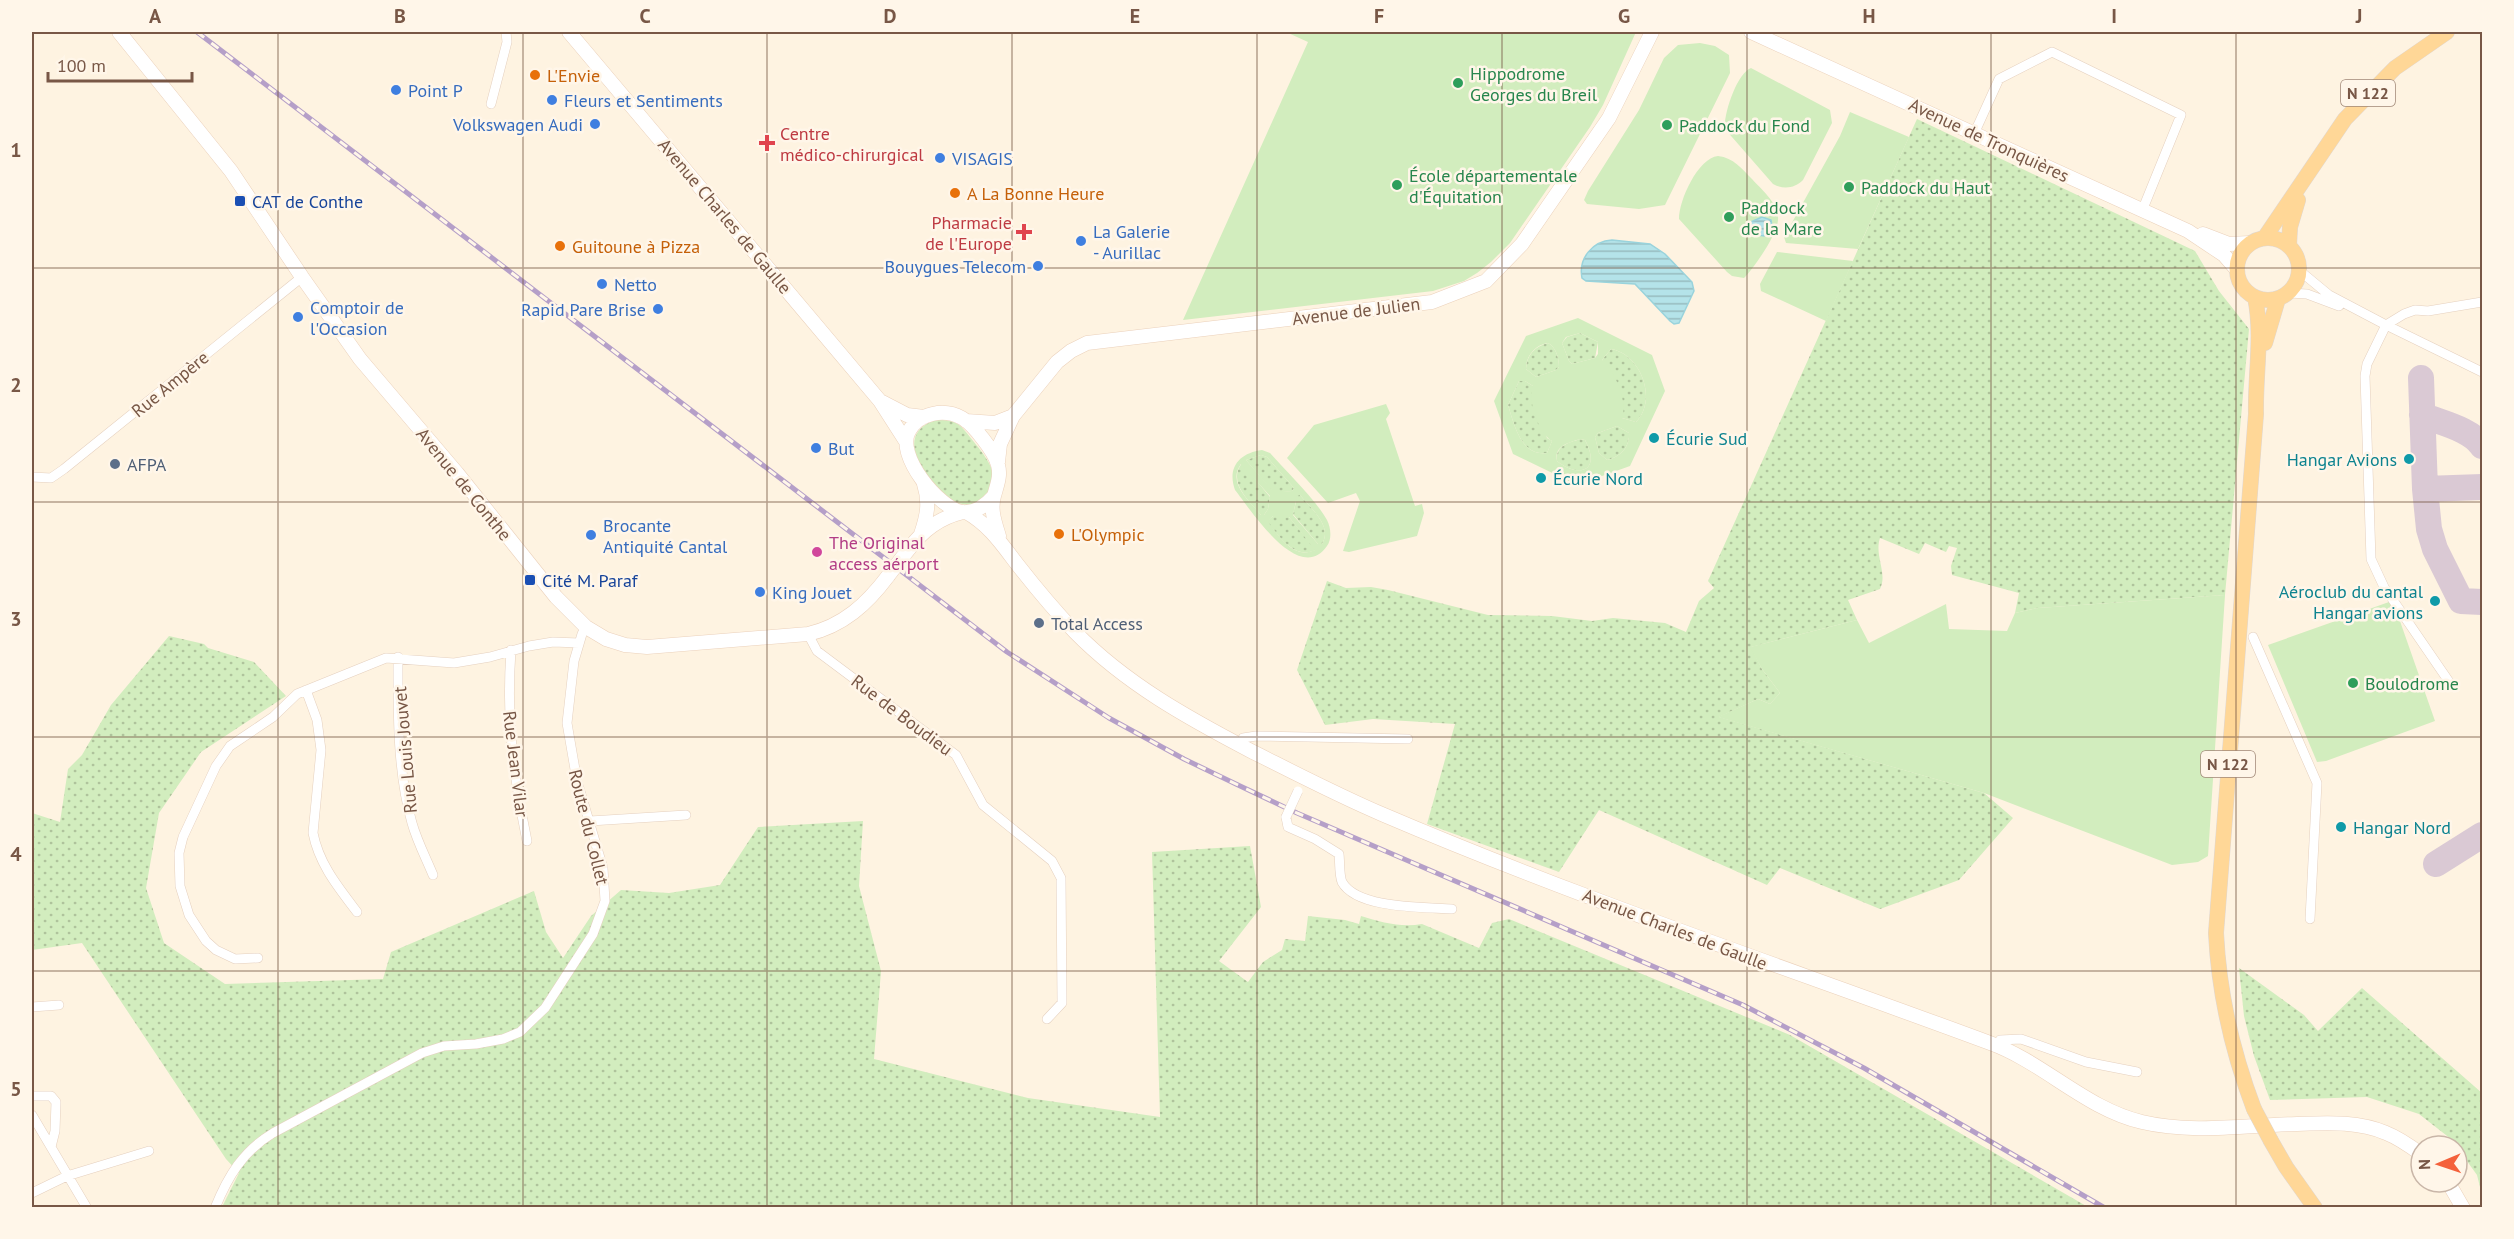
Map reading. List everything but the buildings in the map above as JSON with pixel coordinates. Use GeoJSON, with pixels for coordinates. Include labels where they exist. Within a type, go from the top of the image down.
{"type":"FeatureCollection","features":[{"type":"Feature","properties":{"kind":"main road","name":"N 122"},"geometry":{"type":"LineString","coordinates":[[2265,237],[2345,119],[2395,68],[2447,32]]}},
{"type":"Feature","properties":{"kind":"main road","name":"N 122"},"geometry":{"type":"LineString","coordinates":[[2289,244],[2294,211],[2307,174]]}},
{"type":"Feature","properties":{"kind":"main road"},"geometry":{"type":"LineString","coordinates":[[2256,414],[2261,392],[2267,329],[2283,296],[2294,287],[2300,271],[2299,259],[2289,244],[2274,237],[2265,237],[2250,243],[2239,256],[2237,270],[2244,289],[2264,300],[2283,296]]}},
{"type":"Feature","properties":{"kind":"main road","name":"N 122"},"geometry":{"type":"LineString","coordinates":[[2255,297],[2259,331],[2256,414],[2216,933],[2221,999],[2229,1037],[2254,1109],[2286,1167],[2315,1208]]}},
{"type":"Feature","properties":{"kind":"street","name":"Avenue de Conthe"},"geometry":{"type":"LineString","coordinates":[[119,32],[231,171],[360,358],[556,597],[586,627],[606,639],[625,645],[647,647],[808,633],[825,628],[852,615],[869,600],[921,534],[936,522],[964,512]]}},
{"type":"Feature","properties":{"kind":"street"},"geometry":{"type":"LineString","coordinates":[[491,104],[507,42],[506,32]]}},
{"type":"Feature","properties":{"kind":"street","name":"Avenue Charles de Gaulle"},"geometry":{"type":"LineString","coordinates":[[569,32],[880,401],[905,440]]}},
{"type":"Feature","properties":{"kind":"street","name":"Avenue de Julien"},"geometry":{"type":"LineString","coordinates":[[1626,84],[1646,32]]}},
{"type":"Feature","properties":{"kind":"street","name":"Avenue de Julien"},"geometry":{"type":"LineString","coordinates":[[998,462],[1000,444],[1013,416],[1057,362],[1071,351],[1087,344],[1432,302],[1486,280],[1522,244],[1609,118],[1652,32]]}},
{"type":"Feature","properties":{"kind":"street","name":"Avenue de Tronquières"},"geometry":{"type":"LineString","coordinates":[[1751,32],[2188,231],[2224,255],[2237,270]]}},
{"type":"Feature","properties":{"kind":"street"},"geometry":{"type":"LineString","coordinates":[[1974,134],[1999,79],[2052,52],[2181,115],[2142,211]]}},
{"type":"Feature","properties":{"kind":"street"},"geometry":{"type":"LineString","coordinates":[[2188,231],[2198,232],[2229,244],[2250,243]]}},
{"type":"Feature","properties":{"kind":"street"},"geometry":{"type":"LineString","coordinates":[[2300,271],[2329,295],[2355,310],[2482,372]]}},
{"type":"Feature","properties":{"kind":"street","name":"Rue Ampère"},"geometry":{"type":"LineString","coordinates":[[33,477],[51,478],[64,469],[302,277]]}},
{"type":"Feature","properties":{"kind":"street"},"geometry":{"type":"LineString","coordinates":[[2283,296],[2307,294],[2355,310]]}},
{"type":"Feature","properties":{"kind":"street"},"geometry":{"type":"LineString","coordinates":[[2452,686],[2384,587],[2371,559],[2365,375],[2367,364],[2386,325],[2415,310],[2428,311],[2482,302]]}},
{"type":"Feature","properties":{"kind":"street","name":"Avenue Charles de Gaulle"},"geometry":{"type":"LineString","coordinates":[[880,401],[907,415],[924,417]]}},
{"type":"Feature","properties":{"kind":"street"},"geometry":{"type":"LineString","coordinates":[[966,421],[992,451],[998,462],[1000,474],[994,496],[980,508],[964,512],[951,508],[941,501],[912,464],[905,440],[909,430],[924,417],[943,414],[966,421],[995,423],[1013,416]]}},
{"type":"Feature","properties":{"kind":"street","name":"Avenue de Conthe"},"geometry":{"type":"LineString","coordinates":[[921,534],[928,514],[924,481]]}},
{"type":"Feature","properties":{"kind":"street","name":"Avenue Charles de Gaulle"},"geometry":{"type":"LineString","coordinates":[[994,496],[993,516],[1000,539]]}},
{"type":"Feature","properties":{"kind":"street","name":"Avenue Charles de Gaulle"},"geometry":{"type":"LineString","coordinates":[[964,512],[983,523],[1000,539],[1016,563],[1075,632],[1105,659],[1171,708],[1301,777],[1378,813],[1483,856],[1818,982],[1996,1045],[2033,1063],[2106,1108],[2139,1122],[2188,1128],[2345,1123],[2387,1133],[2409,1147]]}},
{"type":"Feature","properties":{"kind":"street","name":"Route du Collet"},"geometry":{"type":"LineString","coordinates":[[215,1208],[244,1154],[273,1133],[422,1053],[444,1046],[503,1039],[520,1032],[545,1008],[593,934],[606,901],[603,868],[577,781],[567,723],[569,694],[579,643],[586,627]]}},
{"type":"Feature","properties":{"kind":"street","name":"Rue de Boudieu"},"geometry":{"type":"LineString","coordinates":[[808,633],[817,651],[956,755],[983,805],[1052,861],[1061,878],[1062,1002],[1047,1019]]}},
{"type":"Feature","properties":{"kind":"street"},"geometry":{"type":"LineString","coordinates":[[2253,637],[2317,783],[2310,919]]}},
{"type":"Feature","properties":{"kind":"street"},"geometry":{"type":"LineString","coordinates":[[258,958],[243,960],[228,957],[216,950],[197,930],[184,902],[180,886],[179,853],[188,822],[216,766],[230,746],[273,717],[297,694],[386,658],[398,657],[422,662],[454,663],[553,642],[579,643]]}},
{"type":"Feature","properties":{"kind":"street","name":"Rue Jean Vilar"},"geometry":{"type":"LineString","coordinates":[[511,650],[509,732],[515,783],[527,841]]}},
{"type":"Feature","properties":{"kind":"street","name":"Rue Louis Jouvet"},"geometry":{"type":"LineString","coordinates":[[398,657],[401,743],[406,787],[412,823],[433,875]]}},
{"type":"Feature","properties":{"kind":"street"},"geometry":{"type":"LineString","coordinates":[[306,690],[317,720],[321,750],[313,832],[315,843],[321,862],[357,912]]}},
{"type":"Feature","properties":{"kind":"street"},"geometry":{"type":"LineString","coordinates":[[1240,745],[1243,738],[1256,736],[1408,739]]}},
{"type":"Feature","properties":{"kind":"street"},"geometry":{"type":"LineString","coordinates":[[1301,777],[1298,791],[1286,817],[1288,827],[1315,838],[1339,854],[1342,881],[1355,894],[1391,905],[1452,909]]}},
{"type":"Feature","properties":{"kind":"street"},"geometry":{"type":"LineString","coordinates":[[590,821],[686,815]]}},
{"type":"Feature","properties":{"kind":"street"},"geometry":{"type":"LineString","coordinates":[[32,1007],[59,1005]]}},
{"type":"Feature","properties":{"kind":"street"},"geometry":{"type":"LineString","coordinates":[[1996,1045],[2000,1040],[2021,1039],[2086,1062],[2137,1072]]}},
{"type":"Feature","properties":{"kind":"street"},"geometry":{"type":"LineString","coordinates":[[32,1096],[51,1096],[56,1102],[55,1131],[51,1147]]}},
{"type":"Feature","properties":{"kind":"street"},"geometry":{"type":"LineString","coordinates":[[32,1115],[87,1208]]}},
{"type":"Feature","properties":{"kind":"street"},"geometry":{"type":"LineString","coordinates":[[32,1194],[46,1184],[67,1176],[149,1151]]}},
{"type":"Feature","properties":{"kind":"street"},"geometry":{"type":"LineString","coordinates":[[2455,1194],[2463,1208]]}},
{"type":"Feature","properties":{"kind":"green space","name":"École départementale d'Équitation"},"geometry":{"type":"Polygon","coordinates":[[[1286,32],[1636,32],[1603,105],[1590,127],[1510,243],[1477,273],[1464,281],[1433,291],[1183,320],[1308,42],[1286,32]]]}},
{"type":"Feature","properties":{"kind":"green space","name":"Paddock du Fond"},"geometry":{"type":"Polygon","coordinates":[[[1700,43],[1715,46],[1729,55],[1730,73],[1665,205],[1639,209],[1587,204],[1584,200],[1588,191],[1639,110],[1664,58],[1678,45],[1700,43]]]}},
{"type":"Feature","properties":{"kind":"green space"},"geometry":{"type":"Polygon","coordinates":[[[1751,68],[1830,110],[1832,123],[1803,180],[1796,185],[1781,187],[1773,184],[1725,129],[1726,114],[1732,95],[1741,78],[1751,68]]]}},
{"type":"Feature","properties":{"kind":"green space","name":"Paddock du Haut"},"geometry":{"type":"Polygon","coordinates":[[[1850,112],[1909,137],[1858,249],[1786,243],[1784,237],[1840,136],[1850,112]]]}},
{"type":"Feature","properties":{"kind":"green space"},"geometry":{"type":"Polygon","coordinates":[[[1917,119],[2195,251],[2219,291],[2249,329],[2225,595],[2038,608],[2015,613],[2019,593],[1952,575],[1951,566],[1957,548],[1949,546],[1946,552],[1925,543],[1919,554],[1880,538],[1882,583],[1880,589],[1848,600],[1857,620],[1751,647],[1762,669],[1780,693],[1770,704],[1758,699],[1719,717],[1984,793],[2013,818],[1959,880],[1880,909],[1780,868],[1767,885],[1599,810],[1559,872],[1427,824],[1455,724],[1373,719],[1325,725],[1297,670],[1327,581],[1346,588],[1371,587],[1388,590],[1488,615],[1552,616],[1592,621],[1613,618],[1665,623],[1686,632],[1699,601],[1714,588],[1708,581],[1917,119]]]}},
{"type":"Feature","properties":{"kind":"green space","name":"Paddock de la Mare"},"geometry":{"type":"Polygon","coordinates":[[[1718,156],[1729,159],[1741,167],[1768,196],[1777,211],[1778,223],[1771,240],[1744,278],[1732,276],[1727,272],[1679,219],[1682,201],[1691,181],[1703,164],[1718,156]]]}},
{"type":"Feature","properties":{"kind":"green space"},"geometry":{"type":"Polygon","coordinates":[[[1777,252],[1853,261],[1826,321],[1761,291],[1760,284],[1777,252]]]}},
{"type":"Feature","properties":{"kind":"green space"},"geometry":{"type":"Polygon","coordinates":[[[1578,318],[1652,355],[1665,391],[1630,466],[1577,485],[1513,454],[1494,401],[1526,336],[1578,318]],[[1580,333],[1566,337],[1562,343],[1572,364],[1595,358],[1598,354],[1598,342],[1580,333]],[[1548,343],[1539,346],[1526,364],[1526,369],[1536,377],[1559,367],[1558,357],[1553,347],[1548,343]],[[1611,349],[1602,360],[1607,365],[1622,395],[1622,418],[1636,422],[1646,402],[1646,391],[1638,368],[1631,359],[1611,349]],[[1519,381],[1508,405],[1516,430],[1525,445],[1538,453],[1547,453],[1552,441],[1547,437],[1535,416],[1532,400],[1533,386],[1525,381],[1519,381]],[[1617,426],[1598,433],[1595,437],[1599,453],[1607,460],[1623,451],[1628,443],[1629,433],[1617,426]],[[1585,440],[1571,442],[1560,449],[1557,461],[1573,469],[1585,469],[1591,459],[1585,440]]]}},
{"type":"Feature","properties":{"kind":"green space"},"geometry":{"type":"Polygon","coordinates":[[[1580,333],[1598,342],[1595,358],[1572,364],[1562,343],[1567,337],[1580,333]]]}},
{"type":"Feature","properties":{"kind":"green space"},"geometry":{"type":"Polygon","coordinates":[[[1548,343],[1556,353],[1559,367],[1536,377],[1526,369],[1528,360],[1535,349],[1548,343]]]}},
{"type":"Feature","properties":{"kind":"green space"},"geometry":{"type":"Polygon","coordinates":[[[1611,349],[1631,359],[1643,379],[1646,402],[1636,422],[1622,418],[1602,360],[1611,349]]]}},
{"type":"Feature","properties":{"kind":"green space"},"geometry":{"type":"Polygon","coordinates":[[[1519,381],[1525,381],[1533,386],[1547,438],[1552,441],[1547,453],[1531,450],[1516,430],[1508,405],[1519,381]]]}},
{"type":"Feature","properties":{"kind":"green space"},"geometry":{"type":"Polygon","coordinates":[[[1386,404],[1390,413],[1386,419],[1415,506],[1422,504],[1424,513],[1417,536],[1349,552],[1343,551],[1360,501],[1356,493],[1328,503],[1287,458],[1314,425],[1386,404]]]}},
{"type":"Feature","properties":{"kind":"green space"},"geometry":{"type":"Polygon","coordinates":[[[936,420],[952,421],[960,426],[979,448],[992,469],[994,477],[990,491],[976,503],[961,504],[947,497],[919,463],[914,446],[915,438],[918,431],[925,425],[936,420]]]}},
{"type":"Feature","properties":{"kind":"green space"},"geometry":{"type":"Polygon","coordinates":[[[1617,426],[1629,433],[1628,443],[1620,454],[1607,460],[1599,453],[1595,437],[1598,433],[1617,426]]]}},
{"type":"Feature","properties":{"kind":"green space"},"geometry":{"type":"Polygon","coordinates":[[[1580,439],[1585,440],[1590,451],[1591,459],[1585,469],[1573,469],[1557,461],[1560,449],[1580,439]]]}},
{"type":"Feature","properties":{"kind":"green space"},"geometry":{"type":"Polygon","coordinates":[[[1262,450],[1270,453],[1327,520],[1330,540],[1316,556],[1303,557],[1290,551],[1276,540],[1235,490],[1234,468],[1241,458],[1262,450]],[[1261,455],[1246,460],[1274,492],[1292,491],[1294,488],[1267,457],[1261,455]],[[1241,464],[1237,471],[1241,491],[1261,515],[1264,515],[1268,509],[1270,496],[1241,464]],[[1300,495],[1297,496],[1293,515],[1318,544],[1322,544],[1325,537],[1323,524],[1300,495]],[[1273,516],[1268,522],[1294,549],[1300,552],[1315,550],[1289,517],[1281,519],[1273,516]]]}},
{"type":"Feature","properties":{"kind":"green space"},"geometry":{"type":"Polygon","coordinates":[[[1261,455],[1267,457],[1294,488],[1292,491],[1274,493],[1246,460],[1261,455]]]}},
{"type":"Feature","properties":{"kind":"green space"},"geometry":{"type":"Polygon","coordinates":[[[1242,463],[1270,497],[1268,509],[1264,515],[1261,515],[1251,504],[1238,484],[1238,470],[1242,463]]]}},
{"type":"Feature","properties":{"kind":"green space"},"geometry":{"type":"Polygon","coordinates":[[[1297,495],[1300,495],[1323,524],[1325,537],[1322,544],[1318,544],[1293,514],[1297,495]]]}},
{"type":"Feature","properties":{"kind":"green space"},"geometry":{"type":"Polygon","coordinates":[[[1273,516],[1289,517],[1316,550],[1301,552],[1288,545],[1267,522],[1273,516]]]}},
{"type":"Feature","properties":{"kind":"green space"},"geometry":{"type":"Polygon","coordinates":[[[2225,595],[2208,856],[2198,862],[2172,865],[1984,793],[1718,717],[1758,699],[1770,704],[1780,693],[1762,669],[1750,647],[1857,620],[1869,643],[1946,604],[1949,629],[2007,631],[2015,613],[2038,608],[2225,595]]]}},
{"type":"Feature","properties":{"kind":"green space","name":"Boulodrome"},"geometry":{"type":"Polygon","coordinates":[[[2389,602],[2394,604],[2435,721],[2326,761],[2317,762],[2268,645],[2389,602]]]}},
{"type":"Feature","properties":{"kind":"green space"},"geometry":{"type":"Polygon","coordinates":[[[169,636],[204,644],[208,648],[254,662],[286,696],[201,752],[159,813],[146,888],[164,943],[225,984],[383,979],[391,952],[534,891],[546,932],[563,958],[591,916],[621,890],[669,893],[720,885],[758,827],[863,821],[859,886],[881,971],[874,1059],[1028,1098],[1160,1117],[1152,852],[1250,846],[1261,907],[1219,961],[1248,982],[1263,962],[1282,950],[1285,939],[1305,941],[1308,916],[1359,924],[1361,916],[1399,925],[1422,924],[1479,948],[1492,923],[1509,919],[1790,1035],[2088,1207],[222,1207],[239,1173],[226,1159],[82,943],[32,950],[32,813],[60,822],[68,769],[82,755],[111,705],[169,636]]]}},
{"type":"Feature","properties":{"kind":"green space"},"geometry":{"type":"Polygon","coordinates":[[[2239,968],[2304,1015],[2318,1031],[2362,988],[2482,1093],[2482,1195],[2477,1175],[2469,1164],[2469,1134],[2445,1134],[2419,1114],[2367,1097],[2270,1100],[2254,1056],[2244,1016],[2239,968]]]}},
{"type":"Feature","properties":{"kind":"water"},"geometry":{"type":"Polygon","coordinates":[[[1762,217],[1771,220],[1772,226],[1764,236],[1745,233],[1744,225],[1762,217]]]}},
{"type":"Feature","properties":{"kind":"water"},"geometry":{"type":"Polygon","coordinates":[[[1605,241],[1650,244],[1665,254],[1692,282],[1694,291],[1679,323],[1674,324],[1670,321],[1635,284],[1586,281],[1582,278],[1582,264],[1588,252],[1605,241]]]}},
{"type":"Feature","properties":{"kind":"taxiway"},"geometry":{"type":"LineString","coordinates":[[2421,378],[2425,489],[2429,529],[2435,549],[2461,601],[2482,602]]}},
{"type":"Feature","properties":{"kind":"taxiway"},"geometry":{"type":"LineString","coordinates":[[2422,415],[2471,435],[2482,446]]}},
{"type":"Feature","properties":{"kind":"taxiway"},"geometry":{"type":"LineString","coordinates":[[2425,489],[2482,487]]}},
{"type":"Feature","properties":{"kind":"taxiway"},"geometry":{"type":"LineString","coordinates":[[2436,864],[2482,835]]}},
{"type":"Feature","properties":{"kind":"railway"},"geometry":{"type":"LineString","coordinates":[[197,32],[1007,652],[1109,718],[1184,759],[1297,813],[1743,1005],[1864,1068],[2105,1208]]}},
{"type":"Feature","properties":{"kind":"place","name":"L'Envie"},"geometry":{"type":"Point","coordinates":[535,75]}},
{"type":"Feature","properties":{"kind":"place","name":"Hippodrome Georges du Breil"},"geometry":{"type":"Point","coordinates":[1458,83]}},
{"type":"Feature","properties":{"kind":"place","name":"Point P"},"geometry":{"type":"Point","coordinates":[396,90]}},
{"type":"Feature","properties":{"kind":"place","name":"Fleurs et Sentiments"},"geometry":{"type":"Point","coordinates":[552,100]}},
{"type":"Feature","properties":{"kind":"place","name":"Volkswagen Audi"},"geometry":{"type":"Point","coordinates":[595,124]}},
{"type":"Feature","properties":{"kind":"place","name":"Paddock du Fond"},"geometry":{"type":"Point","coordinates":[1667,125]}},
{"type":"Feature","properties":{"kind":"place","name":"Centre médico-chirurgical"},"geometry":{"type":"Point","coordinates":[767,143]}},
{"type":"Feature","properties":{"kind":"place","name":"VISAGIS"},"geometry":{"type":"Point","coordinates":[940,158]}},
{"type":"Feature","properties":{"kind":"place","name":"École départementale d'Équitation"},"geometry":{"type":"Point","coordinates":[1397,185]}},
{"type":"Feature","properties":{"kind":"place","name":"Paddock du Haut"},"geometry":{"type":"Point","coordinates":[1849,187]}},
{"type":"Feature","properties":{"kind":"place","name":"A La Bonne Heure"},"geometry":{"type":"Point","coordinates":[955,193]}},
{"type":"Feature","properties":{"kind":"place","name":"CAT de Conthe"},"geometry":{"type":"Point","coordinates":[240,201]}},
{"type":"Feature","properties":{"kind":"place","name":"Paddock de la Mare"},"geometry":{"type":"Point","coordinates":[1729,217]}},
{"type":"Feature","properties":{"kind":"place","name":"Pharmacie de l'Europe"},"geometry":{"type":"Point","coordinates":[1024,232]}},
{"type":"Feature","properties":{"kind":"place","name":"La Galerie - Aurillac"},"geometry":{"type":"Point","coordinates":[1081,241]}},
{"type":"Feature","properties":{"kind":"place","name":"Guitoune à Pizza"},"geometry":{"type":"Point","coordinates":[560,246]}},
{"type":"Feature","properties":{"kind":"place","name":"Bouygues Telecom"},"geometry":{"type":"Point","coordinates":[1038,266]}},
{"type":"Feature","properties":{"kind":"place","name":"Netto"},"geometry":{"type":"Point","coordinates":[602,284]}},
{"type":"Feature","properties":{"kind":"place","name":"Rapid Pare Brise"},"geometry":{"type":"Point","coordinates":[658,309]}},
{"type":"Feature","properties":{"kind":"place","name":"Comptoir de l'Occasion"},"geometry":{"type":"Point","coordinates":[298,317]}},
{"type":"Feature","properties":{"kind":"place","name":"Écurie Sud"},"geometry":{"type":"Point","coordinates":[1654,438]}},
{"type":"Feature","properties":{"kind":"place","name":"But"},"geometry":{"type":"Point","coordinates":[816,448]}},
{"type":"Feature","properties":{"kind":"place","name":"Hangar Avions"},"geometry":{"type":"Point","coordinates":[2409,459]}},
{"type":"Feature","properties":{"kind":"place","name":"AFPA"},"geometry":{"type":"Point","coordinates":[115,464]}},
{"type":"Feature","properties":{"kind":"place","name":"Écurie Nord"},"geometry":{"type":"Point","coordinates":[1541,478]}},
{"type":"Feature","properties":{"kind":"place","name":"L'Olympic"},"geometry":{"type":"Point","coordinates":[1059,534]}},
{"type":"Feature","properties":{"kind":"place","name":"Brocante Antiquité Cantal"},"geometry":{"type":"Point","coordinates":[591,535]}},
{"type":"Feature","properties":{"kind":"place","name":"The Original access aérport"},"geometry":{"type":"Point","coordinates":[817,552]}},
{"type":"Feature","properties":{"kind":"place","name":"Cité M. Paraf"},"geometry":{"type":"Point","coordinates":[530,580]}},
{"type":"Feature","properties":{"kind":"place","name":"King Jouet"},"geometry":{"type":"Point","coordinates":[760,592]}},
{"type":"Feature","properties":{"kind":"place","name":"Aéroclub du cantal Hangar avions"},"geometry":{"type":"Point","coordinates":[2435,601]}},
{"type":"Feature","properties":{"kind":"place","name":"Total Access"},"geometry":{"type":"Point","coordinates":[1039,623]}},
{"type":"Feature","properties":{"kind":"place","name":"Boulodrome"},"geometry":{"type":"Point","coordinates":[2353,683]}},
{"type":"Feature","properties":{"kind":"place","name":"Hangar Nord"},"geometry":{"type":"Point","coordinates":[2341,827]}}]}
